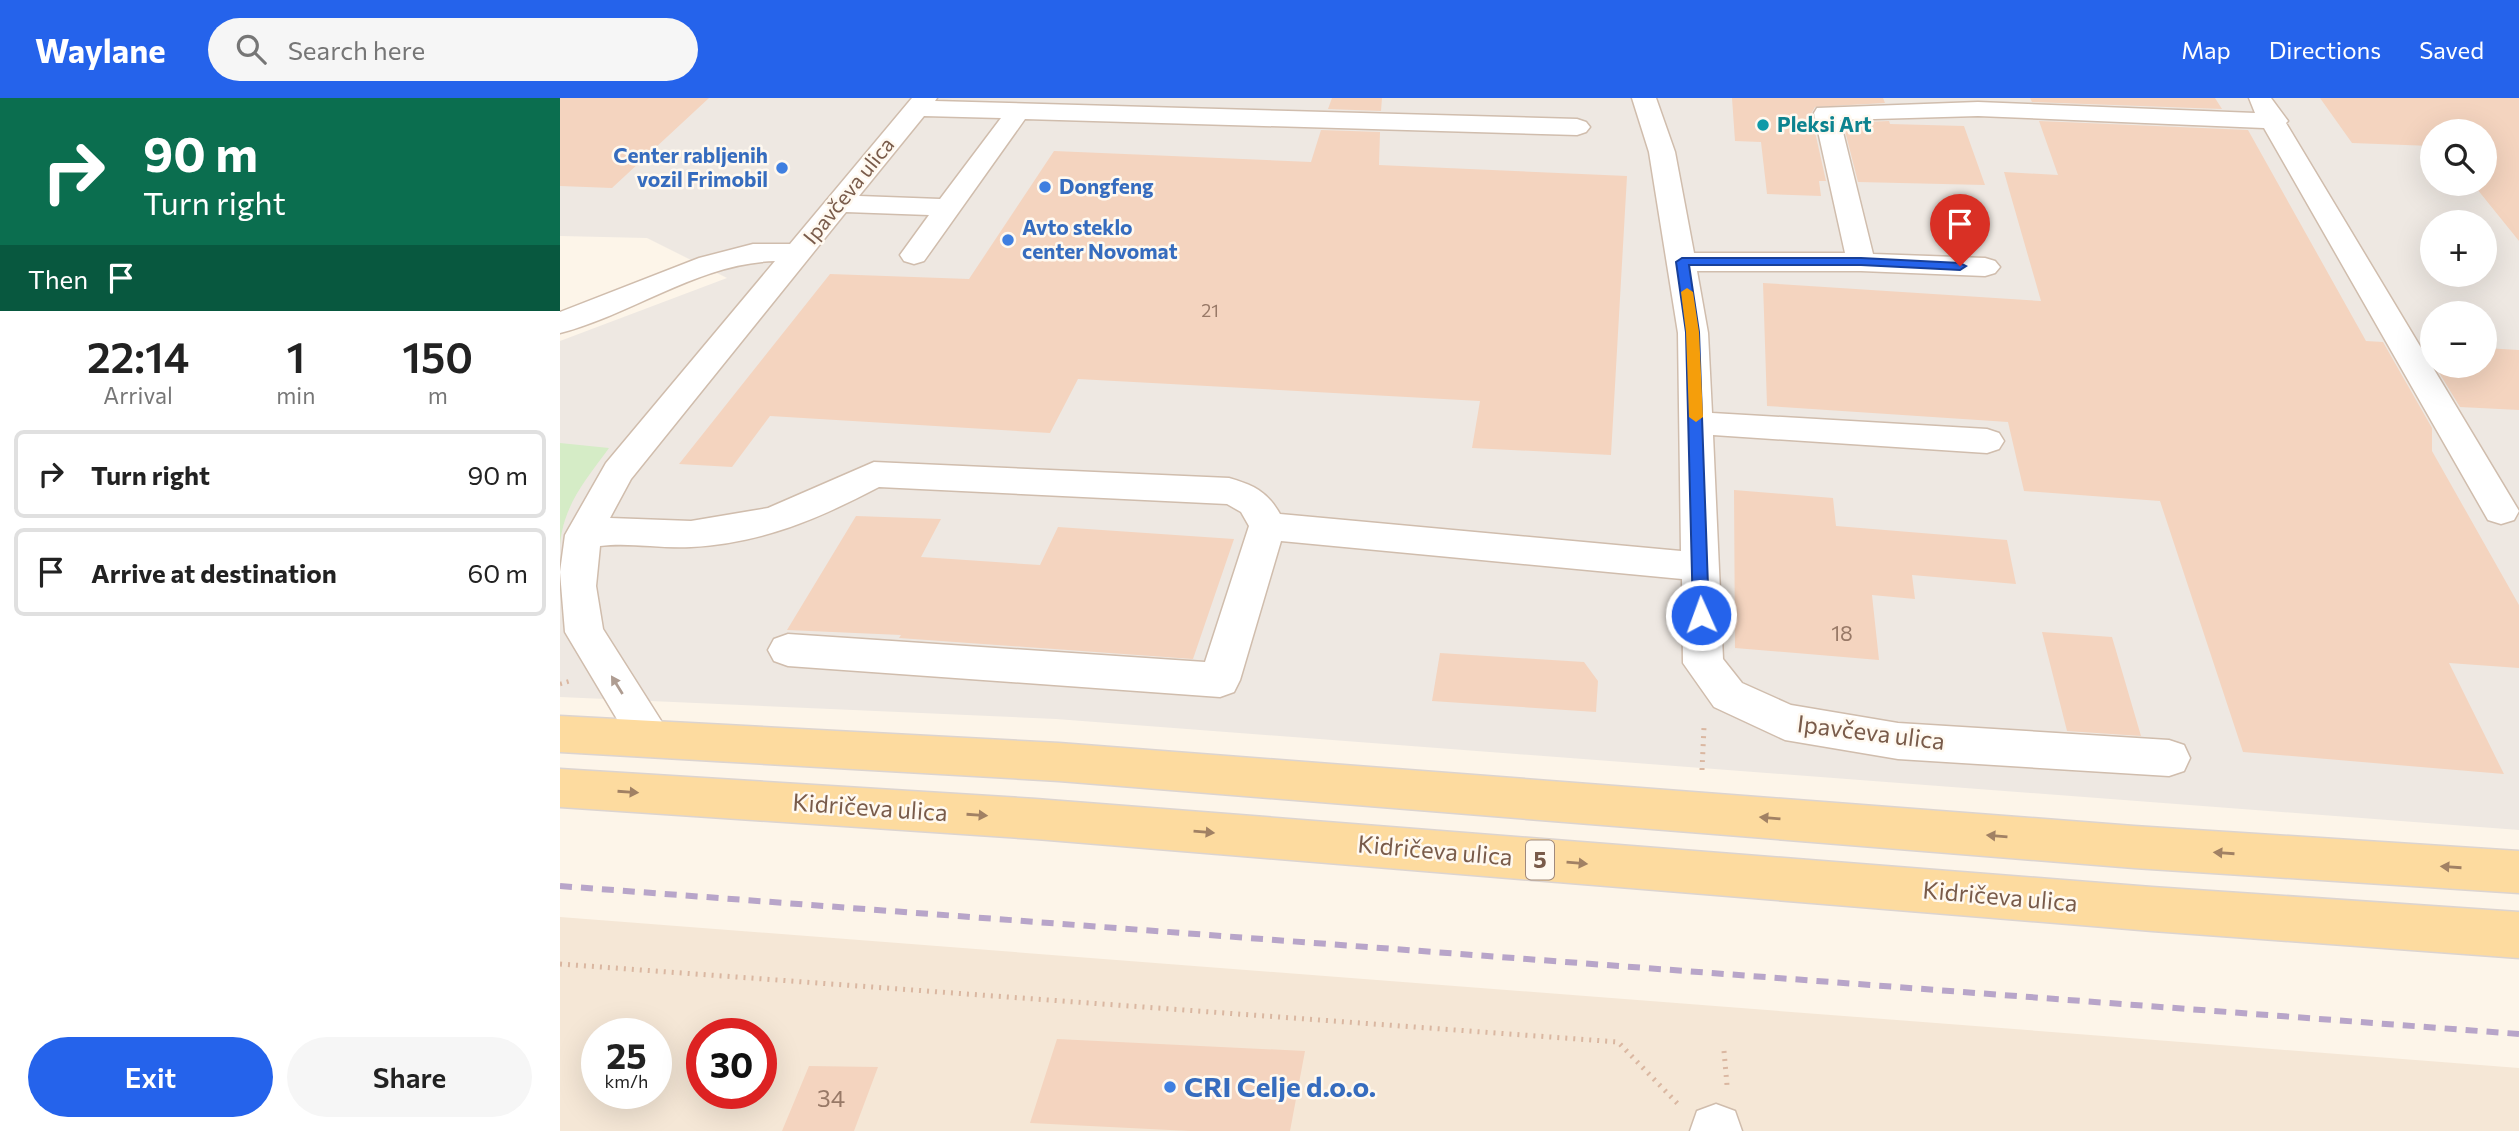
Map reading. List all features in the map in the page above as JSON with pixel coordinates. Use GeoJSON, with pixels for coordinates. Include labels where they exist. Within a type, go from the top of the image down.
{"type":"FeatureCollection","features":[{"type":"Feature","properties":{"kind":"main road"},"geometry":{"type":"LineString","coordinates":[[560,734],[1059,762],[2134,847],[2519,872]]}},
{"type":"Feature","properties":{"kind":"main road","name":"Kidričeva ulica"},"geometry":{"type":"LineString","coordinates":[[560,788],[1036,819],[2152,909],[2519,935]]}},
{"type":"Feature","properties":{"kind":"street","name":"Ipavčeva ulica"},"geometry":{"type":"LineString","coordinates":[[1644,98],[1662,152],[1693,332],[1703,663],[1728,695],[1785,722],[1898,741],[2169,758]]}},
{"type":"Feature","properties":{"kind":"street","name":"Ipavčeva ulica"},"geometry":{"type":"LineString","coordinates":[[560,323],[709,264],[752,253],[799,252],[921,103]]}},
{"type":"Feature","properties":{"kind":"street"},"geometry":{"type":"LineString","coordinates":[[921,103],[1018,110],[1577,127]]}},
{"type":"Feature","properties":{"kind":"street"},"geometry":{"type":"LineString","coordinates":[[1861,262],[1826,113],[1978,109],[2267,109],[2501,511]]}},
{"type":"Feature","properties":{"kind":"street"},"geometry":{"type":"LineString","coordinates":[[914,256],[1018,110]]}},
{"type":"Feature","properties":{"kind":"street"},"geometry":{"type":"LineString","coordinates":[[838,203],[947,208]]}},
{"type":"Feature","properties":{"kind":"street"},"geometry":{"type":"LineString","coordinates":[[651,738],[572,637],[583,535],[618,472],[799,252]]}},
{"type":"Feature","properties":{"kind":"street"},"geometry":{"type":"LineString","coordinates":[[1682,262],[1861,262],[1984,267]]}},
{"type":"Feature","properties":{"kind":"street"},"geometry":{"type":"LineString","coordinates":[[1696,423],[1987,441]]}},
{"type":"Feature","properties":{"kind":"street"},"geometry":{"type":"LineString","coordinates":[[583,535],[613,531],[691,534],[773,521],[816,504],[874,474],[1229,491],[1249,497],[1262,511],[1267,526],[1220,680],[788,650]]}},
{"type":"Feature","properties":{"kind":"street"},"geometry":{"type":"LineString","coordinates":[[1267,526],[1699,567]]}},
{"type":"Feature","properties":{"kind":"path"},"geometry":{"type":"LineString","coordinates":[[560,964],[1618,1042],[1691,1117],[1716,1131],[1729,1114],[1724,1051]]}},
{"type":"Feature","properties":{"kind":"shaded area"},"geometry":{"type":"Polygon","coordinates":[[[560,98],[2519,98],[2519,830],[1056,719],[560,697],[560,341],[727,278],[647,238],[560,236],[560,98]]]}},
{"type":"Feature","properties":{"kind":"shaded area"},"geometry":{"type":"Polygon","coordinates":[[[560,917],[2519,1068],[2519,1131],[560,1131],[560,917]]]}},
{"type":"Feature","properties":{"kind":"green space"},"geometry":{"type":"Polygon","coordinates":[[[560,443],[609,448],[571,505],[560,545],[560,443]]]}},
{"type":"Feature","properties":{"kind":"building"},"geometry":{"type":"Polygon","coordinates":[[[560,98],[709,98],[612,188],[560,186],[560,98]]]}},
{"type":"Feature","properties":{"kind":"building"},"geometry":{"type":"Polygon","coordinates":[[[1332,98],[1382,98],[1381,111],[1328,109],[1332,98]]]}},
{"type":"Feature","properties":{"kind":"building"},"geometry":{"type":"Polygon","coordinates":[[[1732,98],[1883,98],[1885,103],[1815,107],[1811,114],[1826,181],[1819,181],[1821,196],[1767,194],[1761,142],[1735,141],[1732,98]]]}},
{"type":"Feature","properties":{"kind":"building"},"geometry":{"type":"Polygon","coordinates":[[[2030,98],[2215,98],[2222,109],[2032,102],[2030,98]]]}},
{"type":"Feature","properties":{"kind":"building"},"geometry":{"type":"Polygon","coordinates":[[[2320,98],[2519,98],[2519,241],[2497,214],[2497,210],[2494,210],[2483,196],[2497,196],[2497,119],[2420,119],[2420,146],[2352,143],[2320,98]]]}},
{"type":"Feature","properties":{"kind":"building"},"geometry":{"type":"Polygon","coordinates":[[[1889,121],[1890,124],[1964,126],[1985,185],[1858,182],[1843,123],[1889,121]]]}},
{"type":"Feature","properties":{"kind":"building"},"geometry":{"type":"Polygon","coordinates":[[[2039,121],[2248,130],[2366,341],[2383,342],[2432,428],[2432,451],[2519,605],[2519,668],[2449,663],[2504,774],[2243,752],[2160,501],[2024,491],[2008,422],[1767,406],[1763,283],[2041,301],[2004,172],[2058,175],[2039,121]]]}},
{"type":"Feature","properties":{"kind":"building"},"geometry":{"type":"Polygon","coordinates":[[[1321,130],[1380,132],[1379,165],[1627,176],[1611,455],[1472,448],[1480,401],[1078,379],[1050,433],[770,416],[732,467],[679,464],[830,274],[969,279],[1054,151],[1311,162],[1321,130]]]}},
{"type":"Feature","properties":{"kind":"building"},"geometry":{"type":"Polygon","coordinates":[[[2497,349],[2519,350],[2519,410],[2460,407],[2442,378],[2497,378],[2497,349]]]}},
{"type":"Feature","properties":{"kind":"building"},"geometry":{"type":"Polygon","coordinates":[[[1734,490],[1833,498],[1836,526],[2007,540],[2016,584],[1912,575],[1915,599],[1872,595],[1879,660],[1735,648],[1734,490]]]}},
{"type":"Feature","properties":{"kind":"building"},"geometry":{"type":"Polygon","coordinates":[[[856,516],[941,519],[921,557],[1040,565],[1058,527],[1234,539],[1193,659],[899,638],[901,635],[787,630],[856,516]]]}},
{"type":"Feature","properties":{"kind":"building"},"geometry":{"type":"Polygon","coordinates":[[[2042,632],[2112,637],[2141,736],[2067,731],[2042,632]]]}},
{"type":"Feature","properties":{"kind":"building"},"geometry":{"type":"Polygon","coordinates":[[[1440,653],[1584,662],[1598,681],[1596,712],[1432,701],[1440,653]]]}},
{"type":"Feature","properties":{"kind":"building","name":"CRI Celje d.o.o."},"geometry":{"type":"Polygon","coordinates":[[[1057,1039],[1305,1051],[1290,1131],[1190,1131],[1030,1123],[1057,1039]]]}},
{"type":"Feature","properties":{"kind":"building"},"geometry":{"type":"Polygon","coordinates":[[[809,1066],[878,1067],[854,1131],[782,1131],[809,1066]]]}},
{"type":"Feature","properties":{"kind":"railway"},"geometry":{"type":"LineString","coordinates":[[560,886],[2519,1034]]}},
{"type":"Feature","properties":{"kind":"slow traffic"},"geometry":{"type":"LineString","coordinates":[[1687,292],[1693,332],[1696,417]]}},
{"type":"Feature","properties":{"kind":"place","name":"Pleksi Art"},"geometry":{"type":"Point","coordinates":[1763,125]}},
{"type":"Feature","properties":{"kind":"place","name":"Center rabljenih vozil Frimobil"},"geometry":{"type":"Point","coordinates":[782,168]}},
{"type":"Feature","properties":{"kind":"place","name":"Dongfeng"},"geometry":{"type":"Point","coordinates":[1045,187]}},
{"type":"Feature","properties":{"kind":"place","name":"Avto steklo center Novomat"},"geometry":{"type":"Point","coordinates":[1008,240]}},
{"type":"Feature","properties":{"kind":"place","name":"CRI Celje d.o.o."},"geometry":{"type":"Point","coordinates":[1170,1087]}},
{"type":"Feature","properties":{"kind":"route"},"geometry":{"type":"LineString","coordinates":[[1701,615],[1693,332],[1682,262],[1861,262],[1960,266]]}}]}
